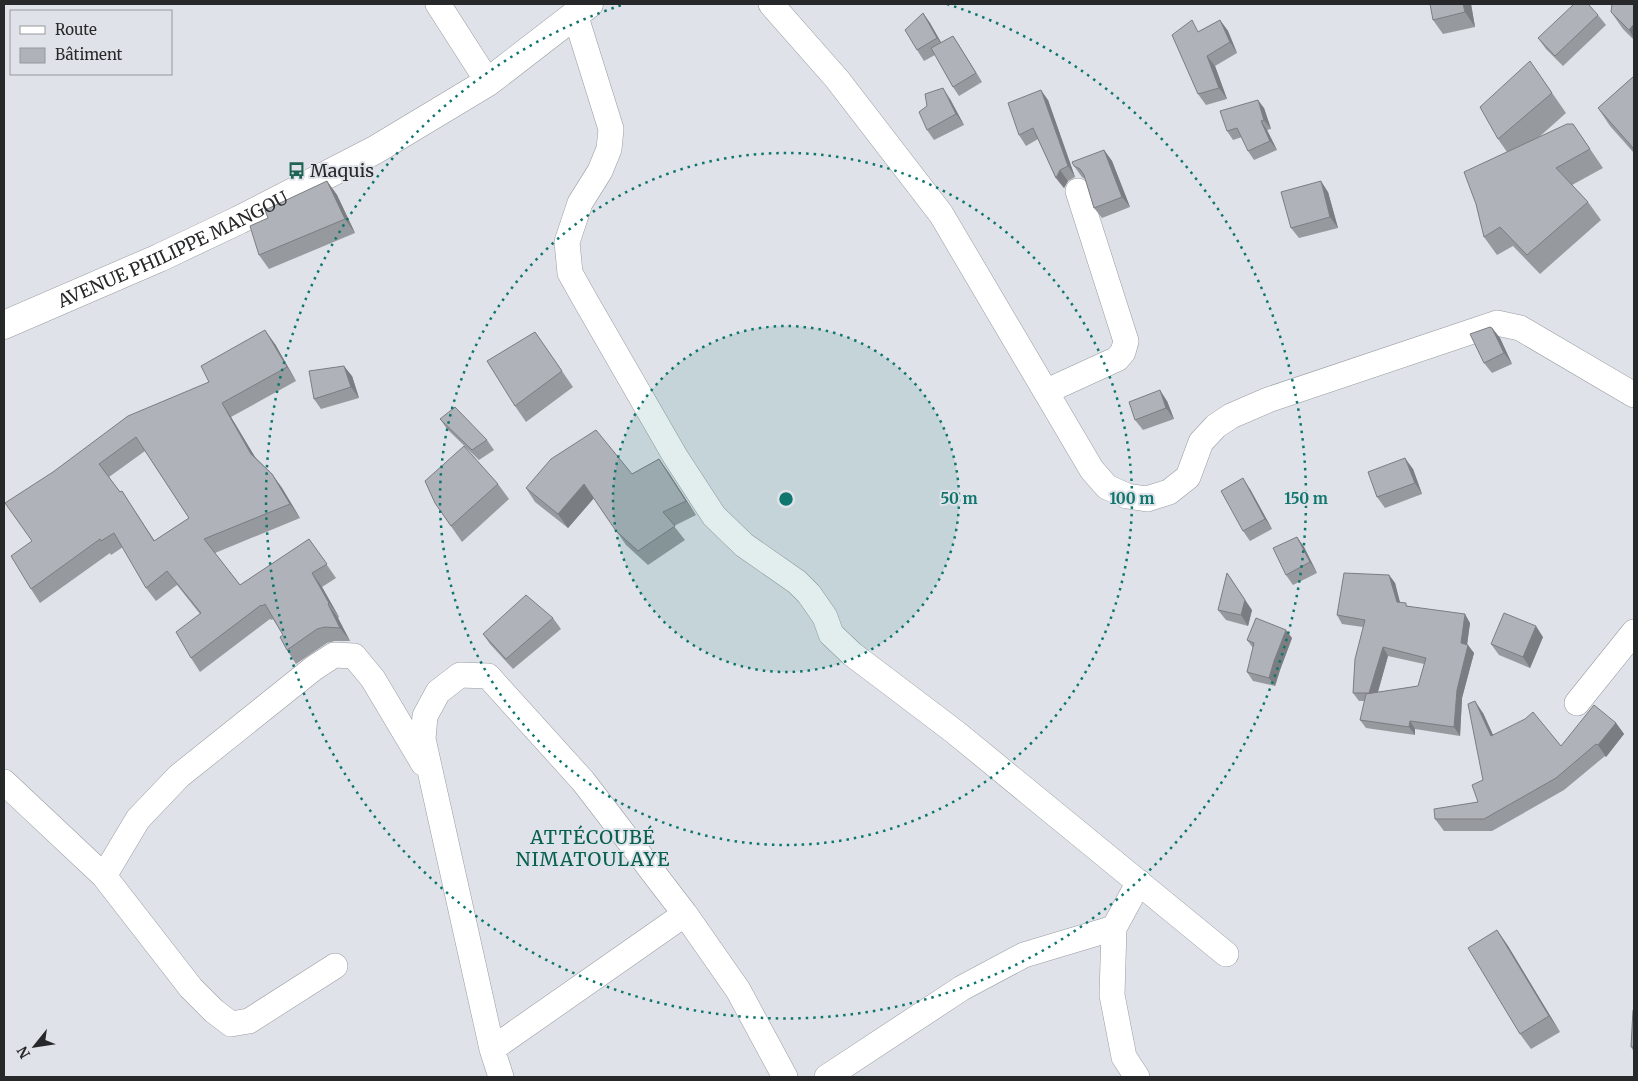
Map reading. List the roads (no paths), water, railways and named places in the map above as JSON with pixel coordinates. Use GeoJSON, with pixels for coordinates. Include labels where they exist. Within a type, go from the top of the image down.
{"type":"FeatureCollection","features":[{"type":"Feature","properties":{"kind":"street"},"geometry":{"type":"LineString","coordinates":[[438,4],[488,82]]}},
{"type":"Feature","properties":{"kind":"street"},"geometry":{"type":"LineString","coordinates":[[771,4],[837,79],[941,214],[1092,470],[1107,487],[1127,496],[1147,499],[1169,492],[1188,477],[1201,442],[1216,426],[1231,416],[1268,400],[1498,323],[1520,328],[1634,395]]}},
{"type":"Feature","properties":{"kind":"street"},"geometry":{"type":"LineString","coordinates":[[582,9],[611,129],[606,156],[600,171],[580,203],[566,242],[570,273],[680,463],[714,516],[744,545],[797,582],[809,594],[825,617],[831,634],[852,654],[955,732],[1226,954]]}},
{"type":"Feature","properties":{"kind":"street","name":"AVENUE PHILIPPE MANGOU"},"geometry":{"type":"LineString","coordinates":[[4,325],[159,258],[255,212],[375,150],[488,82],[582,9]]}},
{"type":"Feature","properties":{"kind":"street"},"geometry":{"type":"LineString","coordinates":[[1047,391],[1117,359],[1123,352],[1126,341],[1078,191]]}},
{"type":"Feature","properties":{"kind":"street"},"geometry":{"type":"LineString","coordinates":[[1577,703],[1634,632]]}},
{"type":"Feature","properties":{"kind":"street"},"geometry":{"type":"LineString","coordinates":[[104,876],[138,819],[179,776],[314,668],[334,655],[354,656],[373,679],[431,776]]}},
{"type":"Feature","properties":{"kind":"street"},"geometry":{"type":"LineString","coordinates":[[501,1077],[492,1049],[422,739],[425,716],[438,692],[460,675],[488,676],[583,781],[685,914],[738,990],[785,1077]]}},
{"type":"Feature","properties":{"kind":"street"},"geometry":{"type":"LineString","coordinates":[[4,782],[104,876],[191,988],[214,1011],[231,1024],[249,1021],[335,966]]}},
{"type":"Feature","properties":{"kind":"street"},"geometry":{"type":"LineString","coordinates":[[1137,1077],[1124,1057],[1112,995],[1114,928],[1139,882]]}},
{"type":"Feature","properties":{"kind":"street"},"geometry":{"type":"LineString","coordinates":[[492,1049],[685,914]]}},
{"type":"Feature","properties":{"kind":"street"},"geometry":{"type":"LineString","coordinates":[[827,1077],[962,988],[1024,956],[1114,928]]}},
{"type":"Feature","properties":{"kind":"place","name":"Maquis"},"geometry":{"type":"Point","coordinates":[296,170]}},
{"type":"Feature","properties":{"kind":"district","name":"ATTÉCOUBÉ NIMATOULAYE"},"geometry":{"type":"Point","coordinates":[593,848]}}]}
